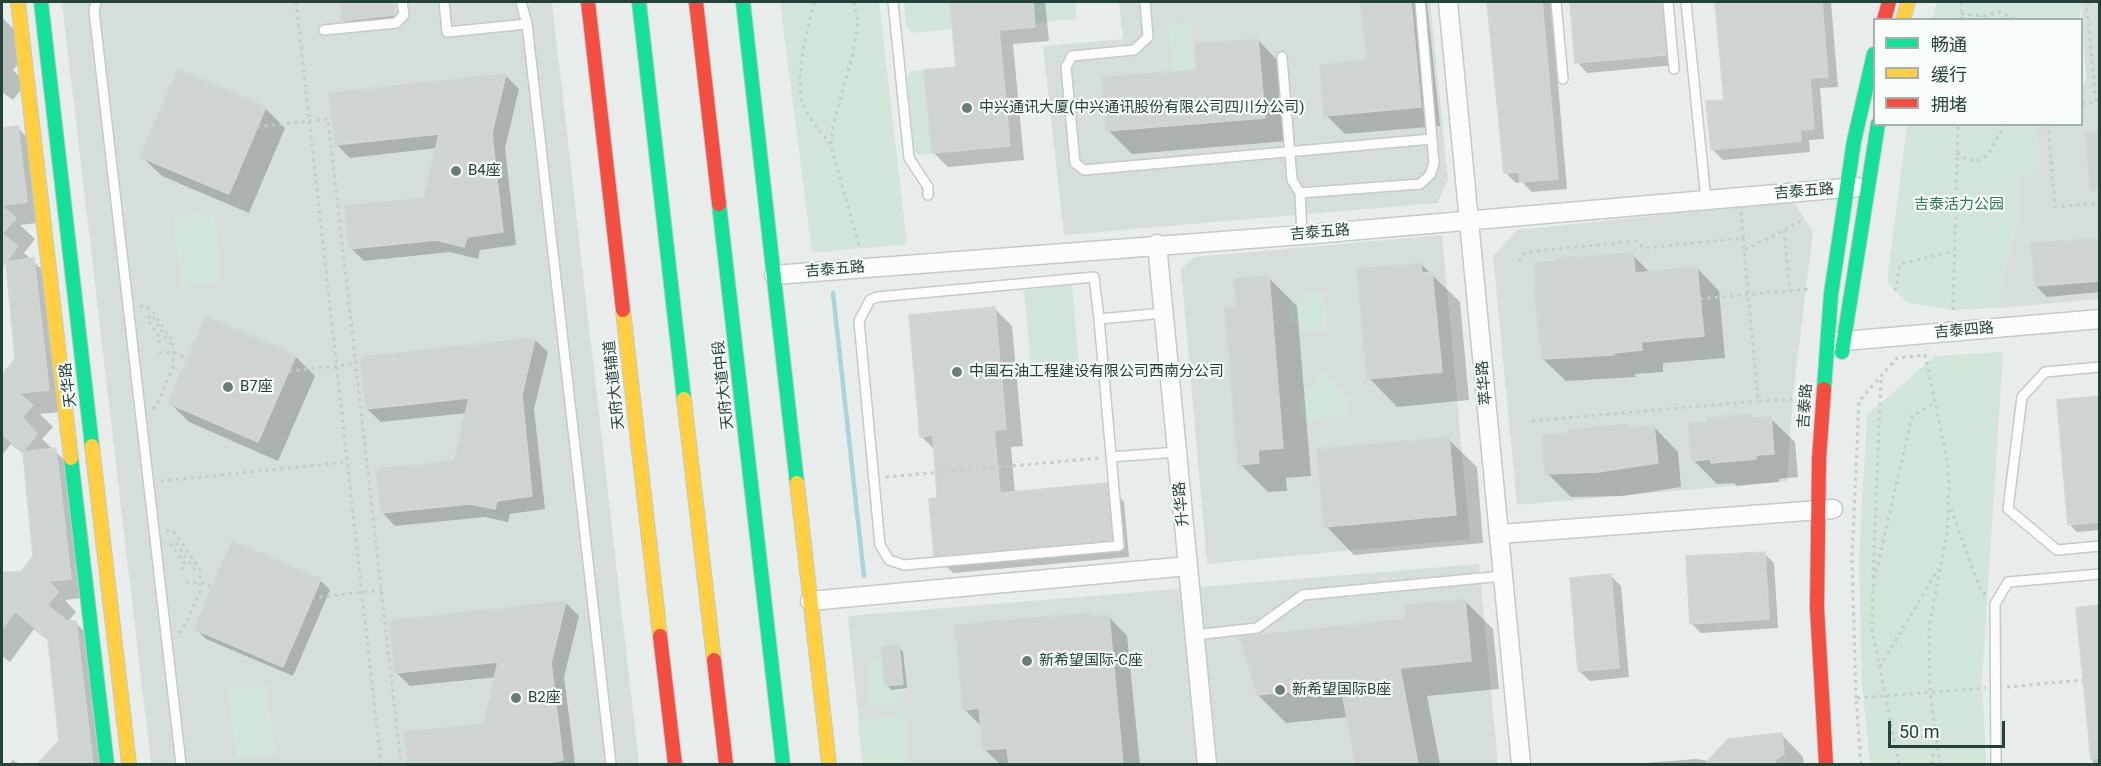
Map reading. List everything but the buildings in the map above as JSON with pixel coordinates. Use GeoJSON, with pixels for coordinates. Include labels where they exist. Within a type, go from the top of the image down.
{"type":"FeatureCollection","features":[{"type":"Feature","properties":{"kind":"street","name":"天华路"},"geometry":{"type":"LineString","coordinates":[[18,2],[106,765]]}},
{"type":"Feature","properties":{"kind":"street","name":"天华路"},"geometry":{"type":"LineString","coordinates":[[41,2],[129,765]]}},
{"type":"Feature","properties":{"kind":"street","name":"天府大道辅道"},"geometry":{"type":"LineString","coordinates":[[588,2],[675,765]]}},
{"type":"Feature","properties":{"kind":"street"},"geometry":{"type":"LineString","coordinates":[[639,2],[726,765]]}},
{"type":"Feature","properties":{"kind":"street","name":"天府大道中段"},"geometry":{"type":"LineString","coordinates":[[696,2],[783,765]]}},
{"type":"Feature","properties":{"kind":"street"},"geometry":{"type":"LineString","coordinates":[[743,2],[829,765]]}},
{"type":"Feature","properties":{"kind":"street","name":"萃华路"},"geometry":{"type":"LineString","coordinates":[[1448,2],[1521,765]]}},
{"type":"Feature","properties":{"kind":"street"},"geometry":{"type":"LineString","coordinates":[[1885,18],[1889,2]]}},
{"type":"Feature","properties":{"kind":"street"},"geometry":{"type":"LineString","coordinates":[[1904,18],[1908,2]]}},
{"type":"Feature","properties":{"kind":"street","name":"吉泰路"},"geometry":{"type":"LineString","coordinates":[[1840,367],[1831,294],[1854,141],[1873,62]]}},
{"type":"Feature","properties":{"kind":"street","name":"吉泰路"},"geometry":{"type":"LineString","coordinates":[[1826,765],[1818,608],[1829,510],[1823,398],[1878,126]]}},
{"type":"Feature","properties":{"kind":"street","name":"吉泰五路"},"geometry":{"type":"LineString","coordinates":[[774,274],[1302,234],[1866,186]]}},
{"type":"Feature","properties":{"kind":"street","name":"升华路"},"geometry":{"type":"LineString","coordinates":[[1157,244],[1207,765]]}},
{"type":"Feature","properties":{"kind":"street","name":"吉泰四路"},"geometry":{"type":"LineString","coordinates":[[1835,341],[2100,320]]}},
{"type":"Feature","properties":{"kind":"street","name":"吉泰路"},"geometry":{"type":"LineString","coordinates":[[1834,449],[1836,426]]}},
{"type":"Feature","properties":{"kind":"street"},"geometry":{"type":"LineString","coordinates":[[1499,534],[1829,510]]}},
{"type":"Feature","properties":{"kind":"street"},"geometry":{"type":"LineString","coordinates":[[810,601],[1188,566]]}},
{"type":"Feature","properties":{"kind":"lane"},"geometry":{"type":"LineString","coordinates":[[96,2],[94,11],[130,304],[181,765]]}},
{"type":"Feature","properties":{"kind":"lane"},"geometry":{"type":"LineString","coordinates":[[324,30],[396,23],[404,15],[402,2]]}},
{"type":"Feature","properties":{"kind":"lane"},"geometry":{"type":"LineString","coordinates":[[444,2],[447,32],[527,24]]}},
{"type":"Feature","properties":{"kind":"lane"},"geometry":{"type":"LineString","coordinates":[[521,2],[527,24],[611,765]]}},
{"type":"Feature","properties":{"kind":"lane"},"geometry":{"type":"LineString","coordinates":[[893,2],[909,158],[928,187],[928,195]]}},
{"type":"Feature","properties":{"kind":"lane"},"geometry":{"type":"LineString","coordinates":[[1145,2],[1148,37],[1134,51],[1072,56],[1066,67],[1075,163],[1084,170],[1432,139]]}},
{"type":"Feature","properties":{"kind":"lane"},"geometry":{"type":"LineString","coordinates":[[1299,193],[1420,184],[1430,176],[1434,163],[1420,2]]}},
{"type":"Feature","properties":{"kind":"lane"},"geometry":{"type":"LineString","coordinates":[[1556,2],[1563,79]]}},
{"type":"Feature","properties":{"kind":"lane"},"geometry":{"type":"LineString","coordinates":[[1668,2],[1674,69]]}},
{"type":"Feature","properties":{"kind":"lane"},"geometry":{"type":"LineString","coordinates":[[1686,2],[1706,200]]}},
{"type":"Feature","properties":{"kind":"lane"},"geometry":{"type":"LineString","coordinates":[[1282,57],[1292,180],[1299,193],[1302,234]]}},
{"type":"Feature","properties":{"kind":"lane"},"geometry":{"type":"LineString","coordinates":[[1094,277],[1111,457],[1119,546],[896,564],[883,553],[880,545],[873,478],[859,321],[870,300],[877,297],[1094,277]]}},
{"type":"Feature","properties":{"kind":"lane"},"geometry":{"type":"LineString","coordinates":[[1099,319],[1164,313]]}},
{"type":"Feature","properties":{"kind":"lane"},"geometry":{"type":"LineString","coordinates":[[2100,367],[2045,372],[2022,397],[2008,510],[2057,550],[2100,546]]}},
{"type":"Feature","properties":{"kind":"lane"},"geometry":{"type":"LineString","coordinates":[[1111,457],[1177,452]]}},
{"type":"Feature","properties":{"kind":"lane"},"geometry":{"type":"LineString","coordinates":[[1996,765],[1995,604],[2008,582],[2100,574]]}},
{"type":"Feature","properties":{"kind":"lane"},"geometry":{"type":"LineString","coordinates":[[1194,635],[1257,628],[1303,595],[1503,576]]}},
{"type":"Feature","properties":{"kind":"path"},"geometry":{"type":"LineString","coordinates":[[296,2],[381,765]]}},
{"type":"Feature","properties":{"kind":"path"},"geometry":{"type":"LineString","coordinates":[[814,2],[802,50],[801,98],[808,115],[831,146],[860,249]]}},
{"type":"Feature","properties":{"kind":"path"},"geometry":{"type":"LineString","coordinates":[[831,146],[833,126],[853,53],[858,22],[854,2]]}},
{"type":"Feature","properties":{"kind":"path"},"geometry":{"type":"LineString","coordinates":[[1961,2],[1961,18]]}},
{"type":"Feature","properties":{"kind":"path"},"geometry":{"type":"LineString","coordinates":[[2083,104],[2096,102],[2086,9],[2089,2]]}},
{"type":"Feature","properties":{"kind":"path"},"geometry":{"type":"LineString","coordinates":[[1961,14],[1985,16],[1999,12],[2013,18]]}},
{"type":"Feature","properties":{"kind":"path"},"geometry":{"type":"LineString","coordinates":[[257,127],[328,119],[401,765]]}},
{"type":"Feature","properties":{"kind":"path"},"geometry":{"type":"LineString","coordinates":[[1953,309],[1958,126]]}},
{"type":"Feature","properties":{"kind":"path"},"geometry":{"type":"LineString","coordinates":[[1957,153],[1968,160],[1977,161],[1987,156],[2004,126]]}},
{"type":"Feature","properties":{"kind":"path"},"geometry":{"type":"LineString","coordinates":[[2048,126],[2055,207],[2100,203]]}},
{"type":"Feature","properties":{"kind":"path"},"geometry":{"type":"LineString","coordinates":[[1740,206],[1758,401]]}},
{"type":"Feature","properties":{"kind":"path"},"geometry":{"type":"LineString","coordinates":[[1744,250],[1801,221]]}},
{"type":"Feature","properties":{"kind":"path"},"geometry":{"type":"LineString","coordinates":[[1784,230],[1790,290]]}},
{"type":"Feature","properties":{"kind":"path"},"geometry":{"type":"LineString","coordinates":[[1519,261],[1526,252],[1636,242],[1644,248],[1743,238]]}},
{"type":"Feature","properties":{"kind":"path"},"geometry":{"type":"LineString","coordinates":[[1894,291],[1900,264],[1954,251]]}},
{"type":"Feature","properties":{"kind":"path"},"geometry":{"type":"LineString","coordinates":[[1700,299],[1809,288]]}},
{"type":"Feature","properties":{"kind":"path"},"geometry":{"type":"LineString","coordinates":[[130,304],[152,309],[173,342],[173,367],[157,405],[143,418]]}},
{"type":"Feature","properties":{"kind":"path"},"geometry":{"type":"LineString","coordinates":[[158,342],[161,340],[147,319],[152,315],[169,343],[173,342]]}},
{"type":"Feature","properties":{"kind":"path"},"geometry":{"type":"LineString","coordinates":[[159,352],[173,352],[187,359]]}},
{"type":"Feature","properties":{"kind":"path"},"geometry":{"type":"LineString","coordinates":[[1861,765],[1856,698],[1852,559],[1859,401],[1897,358],[1925,355],[1947,459],[1950,506],[1929,626],[1930,693],[1934,738],[1940,765]]}},
{"type":"Feature","properties":{"kind":"path"},"geometry":{"type":"LineString","coordinates":[[289,371],[356,364]]}},
{"type":"Feature","properties":{"kind":"path"},"geometry":{"type":"LineString","coordinates":[[1881,376],[1872,629],[1884,696],[1896,739],[1899,765]]}},
{"type":"Feature","properties":{"kind":"path"},"geometry":{"type":"LineString","coordinates":[[1532,421],[1758,401],[1823,398]]}},
{"type":"Feature","properties":{"kind":"path"},"geometry":{"type":"LineString","coordinates":[[1873,586],[1911,416],[1935,404]]}},
{"type":"Feature","properties":{"kind":"path"},"geometry":{"type":"LineString","coordinates":[[873,478],[1111,457]]}},
{"type":"Feature","properties":{"kind":"path"},"geometry":{"type":"LineString","coordinates":[[150,482],[347,462]]}},
{"type":"Feature","properties":{"kind":"path"},"geometry":{"type":"LineString","coordinates":[[1950,506],[1980,589],[1995,604]]}},
{"type":"Feature","properties":{"kind":"path"},"geometry":{"type":"LineString","coordinates":[[156,531],[173,531],[200,569],[200,592],[182,632],[167,636]]}},
{"type":"Feature","properties":{"kind":"path"},"geometry":{"type":"LineString","coordinates":[[181,569],[186,565],[171,544],[175,542],[196,571],[200,569]]}},
{"type":"Feature","properties":{"kind":"path"},"geometry":{"type":"LineString","coordinates":[[1879,668],[1941,565]]}},
{"type":"Feature","properties":{"kind":"path"},"geometry":{"type":"LineString","coordinates":[[186,583],[200,582],[212,587]]}},
{"type":"Feature","properties":{"kind":"path"},"geometry":{"type":"LineString","coordinates":[[312,598],[381,590]]}},
{"type":"Feature","properties":{"kind":"path"},"geometry":{"type":"LineString","coordinates":[[1856,698],[2083,680]]}},
{"type":"Feature","properties":{"kind":"path"},"geometry":{"type":"LineString","coordinates":[[1932,765],[1934,738]]}},
{"type":"Feature","properties":{"kind":"shaded area"},"geometry":{"type":"Polygon","coordinates":[[[62,2],[552,2],[639,764],[151,764],[62,2]]]}},
{"type":"Feature","properties":{"kind":"shaded area"},"geometry":{"type":"Polygon","coordinates":[[[1119,2],[1430,2],[1448,180],[1437,203],[1064,235],[1043,46],[1123,39],[1119,2]]]}},
{"type":"Feature","properties":{"kind":"shaded area"},"geometry":{"type":"Polygon","coordinates":[[[2081,2],[2099,2],[2099,299],[2000,308],[2000,288],[2021,208],[2018,176],[2041,172],[2036,129],[2038,126],[2083,126],[2083,85],[2086,79],[2081,2]]]}},
{"type":"Feature","properties":{"kind":"shaded area"},"geometry":{"type":"Polygon","coordinates":[[[1793,201],[1813,232],[1793,395],[1787,481],[1517,505],[1493,256],[1517,230],[1793,201]]]}},
{"type":"Feature","properties":{"kind":"shaded area"},"geometry":{"type":"Polygon","coordinates":[[[1442,235],[1470,539],[1207,564],[1181,269],[1194,257],[1442,235]]]}},
{"type":"Feature","properties":{"kind":"shaded area"},"geometry":{"type":"Polygon","coordinates":[[[1479,564],[1498,764],[863,764],[848,616],[1479,564]]]}},
{"type":"Feature","properties":{"kind":"green space"},"geometry":{"type":"Polygon","coordinates":[[[780,2],[879,2],[907,244],[812,253],[780,2]]]}},
{"type":"Feature","properties":{"kind":"green space"},"geometry":{"type":"Polygon","coordinates":[[[904,2],[950,2],[952,29],[912,33],[906,26],[904,2]]]}},
{"type":"Feature","properties":{"kind":"green space"},"geometry":{"type":"Polygon","coordinates":[[[1033,2],[1075,2],[1077,19],[1035,23],[1033,2]]]}},
{"type":"Feature","properties":{"kind":"green space"},"geometry":{"type":"Polygon","coordinates":[[[1937,2],[2081,2],[2080,18],[1932,18],[1937,2]]]}},
{"type":"Feature","properties":{"kind":"green space"},"geometry":{"type":"Polygon","coordinates":[[[1191,22],[1195,70],[1172,72],[1168,24],[1191,22]]]}},
{"type":"Feature","properties":{"kind":"green space"},"geometry":{"type":"Polygon","coordinates":[[[924,70],[932,153],[919,155],[914,150],[907,76],[910,71],[924,70]]]}},
{"type":"Feature","properties":{"kind":"green space","name":"吉泰活力公园"},"geometry":{"type":"Polygon","coordinates":[[[1907,126],[2038,126],[2036,129],[2041,173],[2018,176],[2021,208],[2000,288],[2000,308],[1953,310],[1908,303],[1887,282],[1907,126]]]}},
{"type":"Feature","properties":{"kind":"green space"},"geometry":{"type":"Polygon","coordinates":[[[214,213],[222,282],[181,287],[173,218],[214,213]]]}},
{"type":"Feature","properties":{"kind":"green space"},"geometry":{"type":"Polygon","coordinates":[[[1072,285],[1079,363],[1031,367],[1024,290],[1072,285]]]}},
{"type":"Feature","properties":{"kind":"green space"},"geometry":{"type":"Polygon","coordinates":[[[1317,290],[1325,293],[1327,324],[1325,330],[1315,333],[1290,321],[1287,310],[1289,304],[1317,290]]]}},
{"type":"Feature","properties":{"kind":"green space"},"geometry":{"type":"Polygon","coordinates":[[[2003,352],[1982,681],[1986,764],[1870,764],[1862,684],[1859,560],[1867,415],[1935,356],[2003,352]]]}},
{"type":"Feature","properties":{"kind":"green space"},"geometry":{"type":"Polygon","coordinates":[[[1325,374],[1348,399],[1348,412],[1344,416],[1303,421],[1297,409],[1300,401],[1321,375],[1325,374]]]}},
{"type":"Feature","properties":{"kind":"green space"},"geometry":{"type":"Polygon","coordinates":[[[882,656],[885,685],[903,684],[905,699],[902,702],[872,705],[868,702],[867,676],[870,665],[875,657],[882,656]]]}},
{"type":"Feature","properties":{"kind":"green space"},"geometry":{"type":"Polygon","coordinates":[[[267,685],[275,754],[236,758],[228,690],[267,685]]]}},
{"type":"Feature","properties":{"kind":"green space"},"geometry":{"type":"Polygon","coordinates":[[[900,714],[908,723],[908,764],[863,764],[858,727],[861,720],[900,714]]]}},
{"type":"Feature","properties":{"kind":"waterway"},"geometry":{"type":"LineString","coordinates":[[833,293],[864,576]]}},
{"type":"Feature","properties":{"kind":"traffic: fast"},"geometry":{"type":"LineString","coordinates":[[41,2],[92,446]]}},
{"type":"Feature","properties":{"kind":"traffic: fast"},"geometry":{"type":"LineString","coordinates":[[639,2],[684,399]]}},
{"type":"Feature","properties":{"kind":"traffic: fast"},"geometry":{"type":"LineString","coordinates":[[743,2],[797,483]]}},
{"type":"Feature","properties":{"kind":"traffic: fast"},"geometry":{"type":"LineString","coordinates":[[1824,389],[1831,294],[1854,141],[1873,58]]}},
{"type":"Feature","properties":{"kind":"traffic: fast"},"geometry":{"type":"LineString","coordinates":[[1842,352],[1878,126]]}},
{"type":"Feature","properties":{"kind":"traffic: fast"},"geometry":{"type":"LineString","coordinates":[[719,204],[783,764]]}},
{"type":"Feature","properties":{"kind":"traffic: fast"},"geometry":{"type":"LineString","coordinates":[[71,458],[107,764]]}},
{"type":"Feature","properties":{"kind":"traffic: slow"},"geometry":{"type":"LineString","coordinates":[[18,2],[71,458]]}},
{"type":"Feature","properties":{"kind":"traffic: slow"},"geometry":{"type":"LineString","coordinates":[[1904,18],[1908,2]]}},
{"type":"Feature","properties":{"kind":"traffic: slow"},"geometry":{"type":"LineString","coordinates":[[623,310],[660,636]]}},
{"type":"Feature","properties":{"kind":"traffic: slow"},"geometry":{"type":"LineString","coordinates":[[684,399],[714,660]]}},
{"type":"Feature","properties":{"kind":"traffic: slow"},"geometry":{"type":"LineString","coordinates":[[92,446],[129,764]]}},
{"type":"Feature","properties":{"kind":"traffic: slow"},"geometry":{"type":"LineString","coordinates":[[797,483],[829,764]]}},
{"type":"Feature","properties":{"kind":"traffic: jam"},"geometry":{"type":"LineString","coordinates":[[588,2],[623,310]]}},
{"type":"Feature","properties":{"kind":"traffic: jam"},"geometry":{"type":"LineString","coordinates":[[696,2],[719,204]]}},
{"type":"Feature","properties":{"kind":"traffic: jam"},"geometry":{"type":"LineString","coordinates":[[1885,18],[1889,2]]}},
{"type":"Feature","properties":{"kind":"traffic: jam"},"geometry":{"type":"LineString","coordinates":[[1824,389],[1819,459],[1817,608],[1826,764]]}},
{"type":"Feature","properties":{"kind":"traffic: jam"},"geometry":{"type":"LineString","coordinates":[[660,636],[675,764]]}},
{"type":"Feature","properties":{"kind":"traffic: jam"},"geometry":{"type":"LineString","coordinates":[[714,660],[726,764]]}},
{"type":"Feature","properties":{"kind":"place","name":"中兴通讯大厦(中兴通讯股份有限公司四川分公司)"},"geometry":{"type":"Point","coordinates":[967,108]}},
{"type":"Feature","properties":{"kind":"place","name":"B4座"},"geometry":{"type":"Point","coordinates":[456,171]}},
{"type":"Feature","properties":{"kind":"place","name":"中国石油工程建设有限公司西南分公司"},"geometry":{"type":"Point","coordinates":[957,372]}},
{"type":"Feature","properties":{"kind":"place","name":"B7座"},"geometry":{"type":"Point","coordinates":[228,387]}},
{"type":"Feature","properties":{"kind":"place","name":"新希望国际-C座"},"geometry":{"type":"Point","coordinates":[1027,661]}},
{"type":"Feature","properties":{"kind":"place","name":"新希望国际B座"},"geometry":{"type":"Point","coordinates":[1280,690]}},
{"type":"Feature","properties":{"kind":"place","name":"B2座"},"geometry":{"type":"Point","coordinates":[516,698]}}]}
